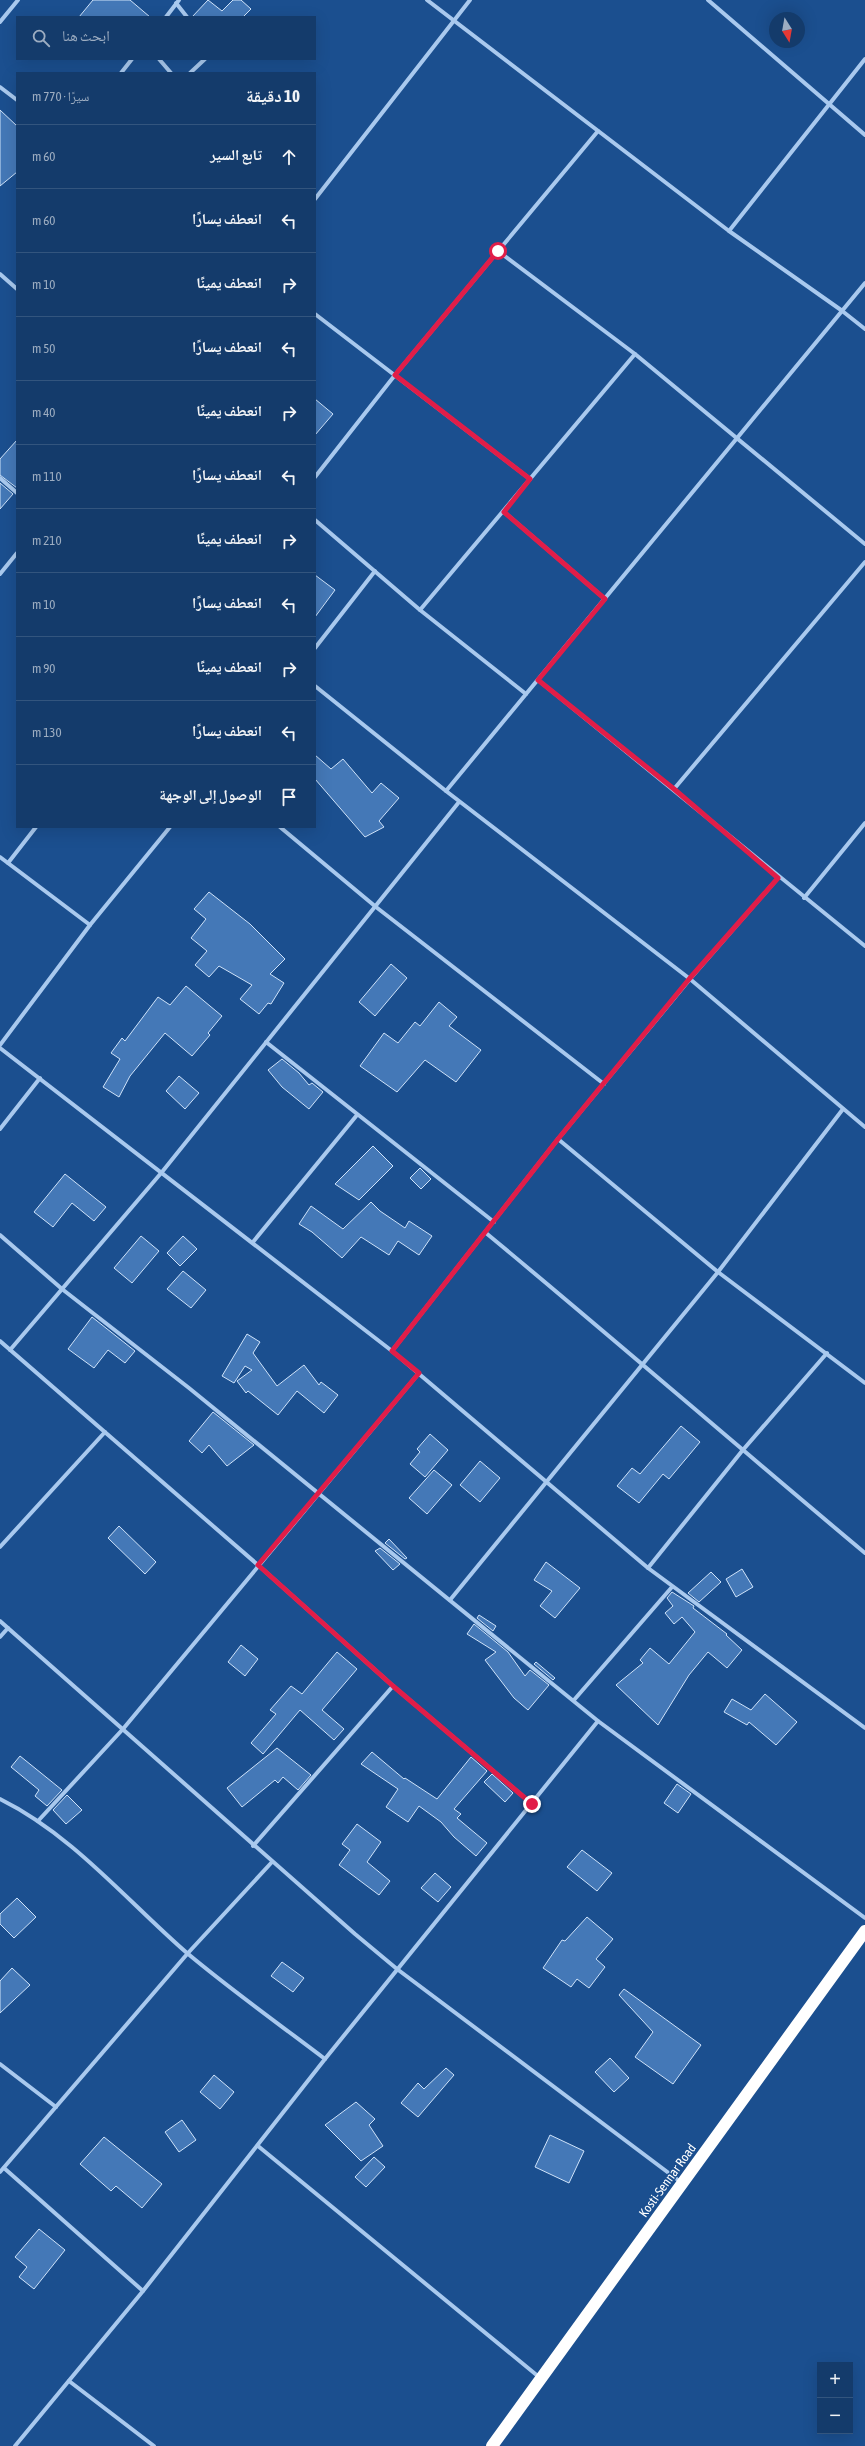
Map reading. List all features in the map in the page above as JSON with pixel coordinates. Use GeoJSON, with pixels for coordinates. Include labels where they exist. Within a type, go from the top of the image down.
{"type":"FeatureCollection","features":[{"type":"Feature","properties":{"kind":"highway","name":"Kosti-Sennar Road"},"geometry":{"type":"LineString","coordinates":[[492,2446],[865,1931]]}},
{"type":"Feature","properties":{"kind":"street"},"geometry":{"type":"LineString","coordinates":[[0,22],[18,0]]}},
{"type":"Feature","properties":{"kind":"street"},"geometry":{"type":"LineString","coordinates":[[427,0],[729,231],[841,310],[865,329]]}},
{"type":"Feature","properties":{"kind":"street"},"geometry":{"type":"LineString","coordinates":[[316,195],[470,0]]}},
{"type":"Feature","properties":{"kind":"street"},"geometry":{"type":"LineString","coordinates":[[708,0],[865,135]]}},
{"type":"Feature","properties":{"kind":"street"},"geometry":{"type":"LineString","coordinates":[[167,16],[178,2],[186,16]]}},
{"type":"Feature","properties":{"kind":"street"},"geometry":{"type":"LineString","coordinates":[[729,231],[865,59]]}},
{"type":"Feature","properties":{"kind":"street"},"geometry":{"type":"LineString","coordinates":[[122,72],[131,60]]}},
{"type":"Feature","properties":{"kind":"street"},"geometry":{"type":"LineString","coordinates":[[160,60],[171,72]]}},
{"type":"Feature","properties":{"kind":"street"},"geometry":{"type":"LineString","coordinates":[[191,72],[204,60]]}},
{"type":"Feature","properties":{"kind":"street"},"geometry":{"type":"LineString","coordinates":[[0,87],[16,99]]}},
{"type":"Feature","properties":{"kind":"street"},"geometry":{"type":"LineString","coordinates":[[316,476],[395,375],[598,131]]}},
{"type":"Feature","properties":{"kind":"street"},"geometry":{"type":"LineString","coordinates":[[498,251],[635,354],[865,544]]}},
{"type":"Feature","properties":{"kind":"street"},"geometry":{"type":"LineString","coordinates":[[0,274],[16,288]]}},
{"type":"Feature","properties":{"kind":"street"},"geometry":{"type":"LineString","coordinates":[[446,791],[865,282]]}},
{"type":"Feature","properties":{"kind":"street"},"geometry":{"type":"LineString","coordinates":[[316,315],[530,479]]}},
{"type":"Feature","properties":{"kind":"street"},"geometry":{"type":"LineString","coordinates":[[420,610],[504,512],[635,354]]}},
{"type":"Feature","properties":{"kind":"street"},"geometry":{"type":"LineString","coordinates":[[0,478],[16,492]]}},
{"type":"Feature","properties":{"kind":"street"},"geometry":{"type":"LineString","coordinates":[[504,512],[605,599]]}},
{"type":"Feature","properties":{"kind":"street"},"geometry":{"type":"LineString","coordinates":[[316,521],[420,610],[526,694]]}},
{"type":"Feature","properties":{"kind":"street"},"geometry":{"type":"LineString","coordinates":[[0,574],[16,554]]}},
{"type":"Feature","properties":{"kind":"street"},"geometry":{"type":"LineString","coordinates":[[674,789],[865,562]]}},
{"type":"Feature","properties":{"kind":"street"},"geometry":{"type":"LineString","coordinates":[[316,647],[375,571]]}},
{"type":"Feature","properties":{"kind":"street"},"geometry":{"type":"LineString","coordinates":[[538,680],[674,789],[778,878],[865,946]]}},
{"type":"Feature","properties":{"kind":"street"},"geometry":{"type":"LineString","coordinates":[[316,687],[459,802],[690,978],[865,1127]]}},
{"type":"Feature","properties":{"kind":"street"},"geometry":{"type":"LineString","coordinates":[[10,1350],[162,1172],[376,908],[459,802]]}},
{"type":"Feature","properties":{"kind":"street"},"geometry":{"type":"LineString","coordinates":[[804,898],[865,823]]}},
{"type":"Feature","properties":{"kind":"street"},"geometry":{"type":"LineString","coordinates":[[8,863],[35,828]]}},
{"type":"Feature","properties":{"kind":"street"},"geometry":{"type":"LineString","coordinates":[[0,1044],[90,925],[169,828]]}},
{"type":"Feature","properties":{"kind":"street"},"geometry":{"type":"LineString","coordinates":[[281,828],[376,908],[604,1084]]}},
{"type":"Feature","properties":{"kind":"street"},"geometry":{"type":"LineString","coordinates":[[0,857],[90,925]]}},
{"type":"Feature","properties":{"kind":"street"},"geometry":{"type":"LineString","coordinates":[[392,1351],[486,1233],[558,1139],[690,978],[778,878]]}},
{"type":"Feature","properties":{"kind":"street"},"geometry":{"type":"LineString","coordinates":[[266,1042],[494,1222]]}},
{"type":"Feature","properties":{"kind":"street"},"geometry":{"type":"LineString","coordinates":[[0,1048],[253,1242],[392,1351],[672,1587],[865,1728]]}},
{"type":"Feature","properties":{"kind":"street"},"geometry":{"type":"LineString","coordinates":[[0,1129],[40,1078]]}},
{"type":"Feature","properties":{"kind":"street"},"geometry":{"type":"LineString","coordinates":[[450,1600],[718,1272],[843,1109]]}},
{"type":"Feature","properties":{"kind":"street"},"geometry":{"type":"LineString","coordinates":[[253,1242],[357,1115]]}},
{"type":"Feature","properties":{"kind":"street"},"geometry":{"type":"LineString","coordinates":[[558,1139],[718,1272],[865,1383]]}},
{"type":"Feature","properties":{"kind":"street"},"geometry":{"type":"LineString","coordinates":[[486,1233],[644,1364],[742,1451],[865,1553]]}},
{"type":"Feature","properties":{"kind":"street"},"geometry":{"type":"LineString","coordinates":[[0,1235],[62,1289],[189,1388],[598,1721],[865,1918]]}},
{"type":"Feature","properties":{"kind":"street"},"geometry":{"type":"LineString","coordinates":[[0,1341],[258,1565],[393,1686],[532,1804]]}},
{"type":"Feature","properties":{"kind":"street"},"geometry":{"type":"LineString","coordinates":[[648,1568],[742,1451],[827,1353]]}},
{"type":"Feature","properties":{"kind":"street"},"geometry":{"type":"LineString","coordinates":[[38,1821],[123,1729],[419,1373]]}},
{"type":"Feature","properties":{"kind":"street"},"geometry":{"type":"LineString","coordinates":[[0,1547],[105,1432]]}},
{"type":"Feature","properties":{"kind":"street"},"geometry":{"type":"LineString","coordinates":[[574,1700],[672,1587]]}},
{"type":"Feature","properties":{"kind":"street"},"geometry":{"type":"LineString","coordinates":[[0,1621],[253,1846],[397,1969],[682,2183]]}},
{"type":"Feature","properties":{"kind":"street"},"geometry":{"type":"LineString","coordinates":[[0,1637],[8,1628]]}},
{"type":"Feature","properties":{"kind":"street"},"geometry":{"type":"LineString","coordinates":[[253,1846],[393,1686]]}},
{"type":"Feature","properties":{"kind":"street"},"geometry":{"type":"LineString","coordinates":[[16,2446],[143,2291],[325,2059],[598,1721]]}},
{"type":"Feature","properties":{"kind":"street"},"geometry":{"type":"LineString","coordinates":[[0,1799],[38,1821],[65,1841],[188,1954],[325,2059]]}},
{"type":"Feature","properties":{"kind":"street"},"geometry":{"type":"LineString","coordinates":[[0,2172],[188,1954],[272,1862]]}},
{"type":"Feature","properties":{"kind":"street"},"geometry":{"type":"LineString","coordinates":[[0,2064],[56,2107]]}},
{"type":"Feature","properties":{"kind":"street"},"geometry":{"type":"LineString","coordinates":[[258,2146],[541,2379]]}},
{"type":"Feature","properties":{"kind":"street"},"geometry":{"type":"LineString","coordinates":[[4,2168],[143,2291]]}},
{"type":"Feature","properties":{"kind":"street"},"geometry":{"type":"LineString","coordinates":[[69,2381],[154,2446]]}},
{"type":"Feature","properties":{"kind":"building"},"geometry":{"type":"Polygon","coordinates":[[[93,0],[130,0],[149,16],[80,16],[93,0]]]}},
{"type":"Feature","properties":{"kind":"building"},"geometry":{"type":"Polygon","coordinates":[[[208,0],[222,11],[233,0],[241,0],[251,9],[244,16],[193,16],[208,0]]]}},
{"type":"Feature","properties":{"kind":"building"},"geometry":{"type":"Polygon","coordinates":[[[0,110],[16,125],[16,173],[0,186],[0,110]]]}},
{"type":"Feature","properties":{"kind":"building"},"geometry":{"type":"Polygon","coordinates":[[[316,400],[333,414],[316,434],[316,400]]]}},
{"type":"Feature","properties":{"kind":"building"},"geometry":{"type":"Polygon","coordinates":[[[16,441],[16,487],[0,475],[0,459],[16,441]]]}},
{"type":"Feature","properties":{"kind":"building"},"geometry":{"type":"Polygon","coordinates":[[[0,483],[13,494],[0,509],[0,483]]]}},
{"type":"Feature","properties":{"kind":"building"},"geometry":{"type":"Polygon","coordinates":[[[316,576],[335,590],[316,616],[316,576]]]}},
{"type":"Feature","properties":{"kind":"building"},"geometry":{"type":"Polygon","coordinates":[[[316,756],[331,769],[343,759],[372,793],[381,783],[399,798],[379,821],[384,827],[365,837],[316,780],[316,756]]]}},
{"type":"Feature","properties":{"kind":"building"},"geometry":{"type":"Polygon","coordinates":[[[209,892],[250,924],[285,959],[270,974],[284,983],[271,1004],[268,1003],[259,1014],[240,999],[252,985],[219,966],[209,977],[195,965],[207,951],[191,938],[206,919],[194,909],[209,892]]]}},
{"type":"Feature","properties":{"kind":"building"},"geometry":{"type":"Polygon","coordinates":[[[391,964],[407,978],[375,1016],[359,1002],[391,964]]]}},
{"type":"Feature","properties":{"kind":"building"},"geometry":{"type":"Polygon","coordinates":[[[186,986],[222,1016],[208,1033],[210,1035],[192,1056],[165,1033],[130,1076],[119,1097],[103,1087],[120,1059],[111,1053],[122,1038],[125,1041],[158,997],[170,1005],[186,986]]]}},
{"type":"Feature","properties":{"kind":"building"},"geometry":{"type":"Polygon","coordinates":[[[439,1002],[457,1017],[449,1026],[481,1050],[456,1082],[425,1060],[397,1092],[360,1066],[384,1033],[398,1043],[415,1022],[420,1026],[439,1002]]]}},
{"type":"Feature","properties":{"kind":"building"},"geometry":{"type":"Polygon","coordinates":[[[282,1059],[299,1073],[309,1085],[312,1083],[323,1092],[309,1109],[282,1087],[268,1070],[282,1059]]]}},
{"type":"Feature","properties":{"kind":"building"},"geometry":{"type":"Polygon","coordinates":[[[179,1076],[199,1093],[185,1109],[166,1091],[179,1076]]]}},
{"type":"Feature","properties":{"kind":"building"},"geometry":{"type":"Polygon","coordinates":[[[373,1146],[393,1166],[359,1200],[335,1184],[373,1146]]]}},
{"type":"Feature","properties":{"kind":"building"},"geometry":{"type":"Polygon","coordinates":[[[420,1168],[431,1179],[421,1189],[410,1178],[420,1168]]]}},
{"type":"Feature","properties":{"kind":"building"},"geometry":{"type":"Polygon","coordinates":[[[65,1174],[106,1207],[94,1221],[72,1203],[53,1227],[34,1212],[65,1174]]]}},
{"type":"Feature","properties":{"kind":"building"},"geometry":{"type":"Polygon","coordinates":[[[371,1202],[380,1211],[405,1228],[409,1221],[432,1236],[419,1255],[398,1241],[389,1255],[361,1237],[342,1258],[312,1232],[299,1224],[311,1206],[343,1229],[371,1202]]]}},
{"type":"Feature","properties":{"kind":"building"},"geometry":{"type":"Polygon","coordinates":[[[141,1236],[159,1251],[132,1283],[114,1268],[141,1236]]]}},
{"type":"Feature","properties":{"kind":"building"},"geometry":{"type":"Polygon","coordinates":[[[183,1236],[197,1249],[180,1266],[167,1253],[183,1236]]]}},
{"type":"Feature","properties":{"kind":"building"},"geometry":{"type":"Polygon","coordinates":[[[183,1271],[206,1290],[191,1308],[167,1289],[183,1271]]]}},
{"type":"Feature","properties":{"kind":"building"},"geometry":{"type":"Polygon","coordinates":[[[92,1317],[135,1351],[125,1363],[108,1350],[94,1368],[68,1349],[92,1317]]]}},
{"type":"Feature","properties":{"kind":"building"},"geometry":{"type":"Polygon","coordinates":[[[247,1334],[260,1342],[253,1353],[277,1386],[304,1365],[319,1385],[321,1382],[338,1395],[324,1413],[297,1391],[278,1415],[248,1391],[246,1393],[237,1381],[252,1370],[245,1366],[234,1383],[222,1376],[247,1334]]]}},
{"type":"Feature","properties":{"kind":"building"},"geometry":{"type":"Polygon","coordinates":[[[213,1412],[254,1445],[227,1466],[209,1445],[202,1453],[189,1441],[213,1412]]]}},
{"type":"Feature","properties":{"kind":"building"},"geometry":{"type":"Polygon","coordinates":[[[681,1426],[700,1442],[669,1479],[663,1474],[639,1503],[617,1486],[632,1468],[640,1474],[681,1426]]]}},
{"type":"Feature","properties":{"kind":"building"},"geometry":{"type":"Polygon","coordinates":[[[430,1434],[448,1450],[425,1477],[410,1464],[420,1452],[417,1449],[430,1434]]]}},
{"type":"Feature","properties":{"kind":"building"},"geometry":{"type":"Polygon","coordinates":[[[480,1461],[500,1478],[480,1502],[460,1485],[480,1461]]]}},
{"type":"Feature","properties":{"kind":"building"},"geometry":{"type":"Polygon","coordinates":[[[434,1470],[452,1485],[427,1514],[409,1498],[434,1470]]]}},
{"type":"Feature","properties":{"kind":"building"},"geometry":{"type":"Polygon","coordinates":[[[119,1526],[156,1562],[145,1574],[108,1538],[119,1526]]]}},
{"type":"Feature","properties":{"kind":"building"},"geometry":{"type":"Polygon","coordinates":[[[389,1539],[407,1558],[405,1559],[385,1543],[389,1539]]]}},
{"type":"Feature","properties":{"kind":"building"},"geometry":{"type":"Polygon","coordinates":[[[380,1548],[400,1564],[393,1570],[375,1551],[380,1548]]]}},
{"type":"Feature","properties":{"kind":"building"},"geometry":{"type":"Polygon","coordinates":[[[546,1562],[580,1588],[555,1618],[540,1606],[552,1591],[534,1580],[546,1562]]]}},
{"type":"Feature","properties":{"kind":"building"},"geometry":{"type":"Polygon","coordinates":[[[742,1569],[753,1587],[736,1597],[726,1579],[742,1569]]]}},
{"type":"Feature","properties":{"kind":"building"},"geometry":{"type":"Polygon","coordinates":[[[711,1572],[721,1582],[699,1602],[688,1593],[711,1572]]]}},
{"type":"Feature","properties":{"kind":"building"},"geometry":{"type":"Polygon","coordinates":[[[672,1592],[694,1606],[693,1608],[727,1634],[726,1635],[742,1650],[727,1668],[708,1652],[689,1675],[658,1725],[616,1685],[643,1663],[640,1660],[650,1648],[669,1664],[695,1632],[682,1617],[674,1624],[665,1613],[673,1606],[667,1598],[672,1592]]]}},
{"type":"Feature","properties":{"kind":"building"},"geometry":{"type":"Polygon","coordinates":[[[479,1615],[496,1626],[493,1631],[477,1618],[479,1615]]]}},
{"type":"Feature","properties":{"kind":"building"},"geometry":{"type":"Polygon","coordinates":[[[474,1624],[508,1652],[525,1676],[530,1670],[549,1685],[528,1710],[514,1698],[485,1660],[496,1652],[467,1634],[474,1624]]]}},
{"type":"Feature","properties":{"kind":"building"},"geometry":{"type":"Polygon","coordinates":[[[241,1645],[258,1659],[245,1676],[228,1662],[241,1645]]]}},
{"type":"Feature","properties":{"kind":"building"},"geometry":{"type":"Polygon","coordinates":[[[337,1652],[357,1669],[322,1710],[344,1729],[334,1740],[300,1710],[263,1754],[251,1743],[276,1714],[270,1710],[291,1686],[302,1694],[337,1652]]]}},
{"type":"Feature","properties":{"kind":"building"},"geometry":{"type":"Polygon","coordinates":[[[536,1662],[555,1678],[553,1680],[534,1664],[536,1662]]]}},
{"type":"Feature","properties":{"kind":"building"},"geometry":{"type":"Polygon","coordinates":[[[765,1694],[797,1722],[776,1745],[749,1722],[747,1725],[724,1712],[732,1699],[751,1710],[765,1694]]]}},
{"type":"Feature","properties":{"kind":"building"},"geometry":{"type":"Polygon","coordinates":[[[277,1748],[311,1775],[298,1790],[283,1777],[278,1783],[275,1780],[242,1807],[227,1788],[277,1748]]]}},
{"type":"Feature","properties":{"kind":"building"},"geometry":{"type":"Polygon","coordinates":[[[372,1752],[404,1779],[405,1778],[437,1799],[471,1757],[487,1771],[454,1809],[461,1814],[457,1818],[487,1843],[476,1856],[454,1837],[441,1822],[419,1806],[408,1822],[386,1807],[398,1789],[361,1764],[372,1752]]]}},
{"type":"Feature","properties":{"kind":"building"},"geometry":{"type":"Polygon","coordinates":[[[20,1756],[62,1790],[47,1806],[35,1796],[39,1790],[11,1767],[20,1756]]]}},
{"type":"Feature","properties":{"kind":"building"},"geometry":{"type":"Polygon","coordinates":[[[492,1774],[513,1793],[505,1802],[484,1782],[492,1774]]]}},
{"type":"Feature","properties":{"kind":"building"},"geometry":{"type":"Polygon","coordinates":[[[677,1784],[691,1794],[678,1813],[664,1803],[677,1784]]]}},
{"type":"Feature","properties":{"kind":"building"},"geometry":{"type":"Polygon","coordinates":[[[67,1795],[82,1810],[66,1824],[53,1810],[67,1795]]]}},
{"type":"Feature","properties":{"kind":"building"},"geometry":{"type":"Polygon","coordinates":[[[357,1824],[381,1842],[367,1862],[390,1881],[379,1895],[339,1865],[350,1850],[342,1844],[357,1824]]]}},
{"type":"Feature","properties":{"kind":"building"},"geometry":{"type":"Polygon","coordinates":[[[582,1850],[612,1873],[597,1891],[567,1867],[582,1850]]]}},
{"type":"Feature","properties":{"kind":"building"},"geometry":{"type":"Polygon","coordinates":[[[435,1873],[451,1887],[438,1902],[421,1888],[435,1873]]]}},
{"type":"Feature","properties":{"kind":"building"},"geometry":{"type":"Polygon","coordinates":[[[17,1898],[36,1917],[14,1938],[0,1924],[0,1914],[17,1898]]]}},
{"type":"Feature","properties":{"kind":"building"},"geometry":{"type":"Polygon","coordinates":[[[587,1917],[613,1939],[596,1959],[605,1967],[589,1988],[577,1979],[571,1987],[543,1968],[562,1940],[565,1941],[587,1917]]]}},
{"type":"Feature","properties":{"kind":"building"},"geometry":{"type":"Polygon","coordinates":[[[282,1962],[304,1978],[293,1992],[271,1976],[282,1962]]]}},
{"type":"Feature","properties":{"kind":"building"},"geometry":{"type":"Polygon","coordinates":[[[12,1968],[30,1985],[0,2013],[0,1981],[12,1968]]]}},
{"type":"Feature","properties":{"kind":"building"},"geometry":{"type":"Polygon","coordinates":[[[624,1989],[701,2045],[673,2084],[635,2057],[653,2032],[619,1995],[624,1989]]]}},
{"type":"Feature","properties":{"kind":"building"},"geometry":{"type":"Polygon","coordinates":[[[610,2058],[629,2078],[614,2092],[595,2072],[610,2058]]]}},
{"type":"Feature","properties":{"kind":"building"},"geometry":{"type":"Polygon","coordinates":[[[446,2068],[454,2075],[418,2117],[401,2103],[418,2083],[424,2089],[446,2068]]]}},
{"type":"Feature","properties":{"kind":"building"},"geometry":{"type":"Polygon","coordinates":[[[214,2075],[234,2092],[220,2109],[200,2092],[214,2075]]]}},
{"type":"Feature","properties":{"kind":"building"},"geometry":{"type":"Polygon","coordinates":[[[356,2102],[375,2119],[369,2125],[383,2146],[361,2161],[325,2125],[356,2102]]]}},
{"type":"Feature","properties":{"kind":"building"},"geometry":{"type":"Polygon","coordinates":[[[182,2120],[196,2140],[179,2152],[165,2132],[182,2120]]]}},
{"type":"Feature","properties":{"kind":"building"},"geometry":{"type":"Polygon","coordinates":[[[550,2135],[584,2151],[569,2183],[535,2167],[550,2135]]]}},
{"type":"Feature","properties":{"kind":"building"},"geometry":{"type":"Polygon","coordinates":[[[104,2137],[162,2184],[142,2208],[116,2186],[111,2191],[80,2164],[104,2137]]]}},
{"type":"Feature","properties":{"kind":"building"},"geometry":{"type":"Polygon","coordinates":[[[374,2157],[385,2167],[366,2187],[355,2177],[374,2157]]]}},
{"type":"Feature","properties":{"kind":"building"},"geometry":{"type":"Polygon","coordinates":[[[39,2229],[65,2250],[34,2289],[19,2277],[27,2267],[15,2257],[39,2229]]]}},
{"type":"Feature","properties":{"kind":"route"},"geometry":{"type":"LineString","coordinates":[[498,251],[395,375],[530,479],[504,512],[605,599],[538,680],[674,789],[778,878],[690,978],[558,1139],[486,1233],[392,1351],[419,1373],[258,1565],[371,1667],[532,1804]]}}]}
